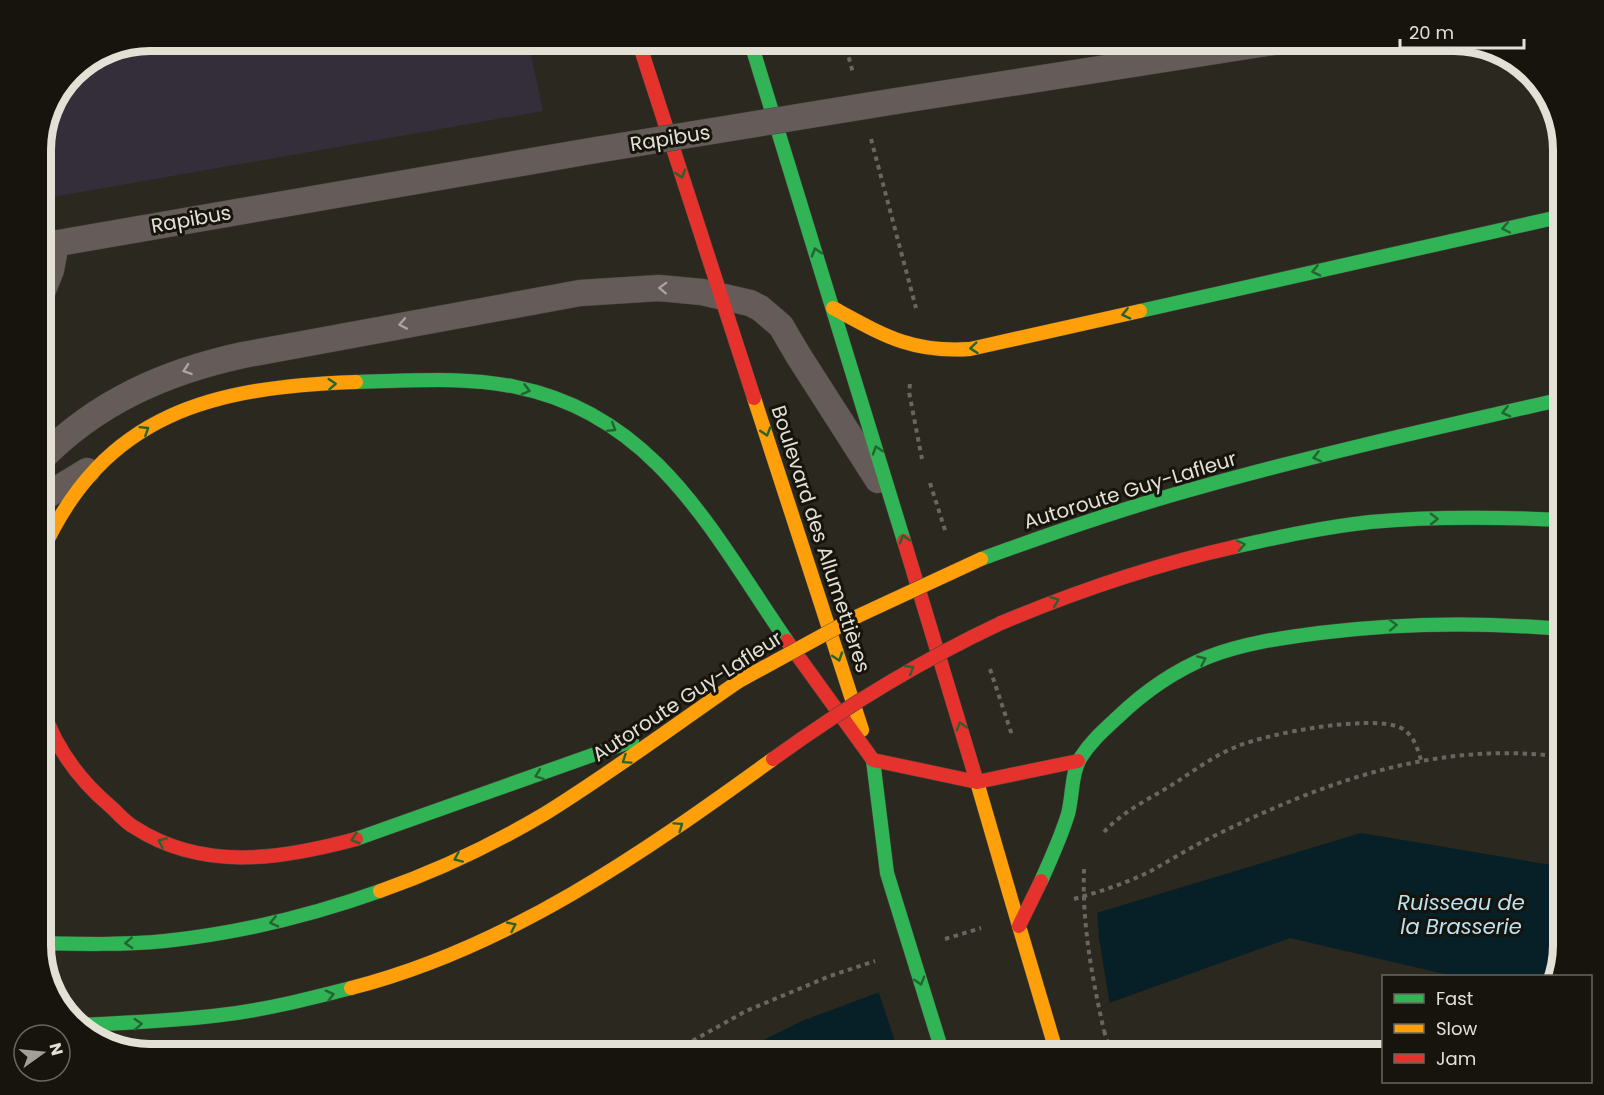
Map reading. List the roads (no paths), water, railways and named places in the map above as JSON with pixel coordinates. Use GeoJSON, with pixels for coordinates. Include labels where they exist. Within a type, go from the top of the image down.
{"type":"FeatureCollection","features":[{"type":"Feature","properties":{"kind":"main road","name":"Boulevard des Allumettières"},"geometry":{"type":"LineString","coordinates":[[642,51],[873,760],[887,873],[940,1044]]}},
{"type":"Feature","properties":{"kind":"main road"},"geometry":{"type":"LineString","coordinates":[[753,51],[957,711],[1018,927],[1054,1044]]}},
{"type":"Feature","properties":{"kind":"main road"},"geometry":{"type":"LineString","coordinates":[[833,308],[887,336],[915,347],[943,350],[970,349],[1553,218]]}},
{"type":"Feature","properties":{"kind":"main road"},"geometry":{"type":"LineString","coordinates":[[51,530],[62,509],[98,464],[137,434],[178,412],[237,395],[265,390],[345,383],[452,380],[517,387],[560,401],[614,429],[657,462],[676,481],[716,531],[771,618],[873,760],[977,782],[1078,761]]}},
{"type":"Feature","properties":{"kind":"main road","name":"Autoroute Guy-Lafleur"},"geometry":{"type":"LineString","coordinates":[[51,943],[90,945],[188,938],[276,922],[369,895],[435,868],[516,830],[593,782],[739,681],[797,647],[873,607],[981,558],[1042,535],[1144,502],[1323,455],[1553,401]]}},
{"type":"Feature","properties":{"kind":"main road"},"geometry":{"type":"LineString","coordinates":[[92,1025],[186,1021],[265,1010],[338,993],[418,967],[520,922],[581,889],[652,845],[812,730],[879,686],[945,649],[1075,593],[1162,564],[1310,531],[1417,519],[1553,520]]}},
{"type":"Feature","properties":{"kind":"main road"},"geometry":{"type":"LineString","coordinates":[[1018,927],[1053,857],[1065,822],[1078,761],[1119,715],[1152,688],[1186,667],[1235,648],[1291,636],[1382,626],[1467,624],[1553,628]]}},
{"type":"Feature","properties":{"kind":"main road"},"geometry":{"type":"LineString","coordinates":[[51,730],[69,762],[90,789],[122,820],[168,845],[193,853],[243,860],[293,855],[348,842],[415,820],[673,726]]}},
{"type":"Feature","properties":{"kind":"lane","name":"Rapibus"},"geometry":{"type":"LineString","coordinates":[[51,244],[596,150],[1216,51]]}},
{"type":"Feature","properties":{"kind":"lane"},"geometry":{"type":"LineString","coordinates":[[51,449],[65,435],[108,405],[152,383],[219,360],[580,293],[659,288],[702,292],[750,303],[760,308],[781,326],[894,506]]}},
{"type":"Feature","properties":{"kind":"lane"},"geometry":{"type":"LineString","coordinates":[[51,493],[98,464]]}},
{"type":"Feature","properties":{"kind":"water","name":"Ruisseau de la Brasserie"},"geometry":{"type":"Polygon","coordinates":[[[1361,833],[1553,865],[1553,945],[1548,975],[1449,975],[1290,938],[988,1044],[755,1044],[802,1021],[1070,921],[1361,833]]]}}]}
